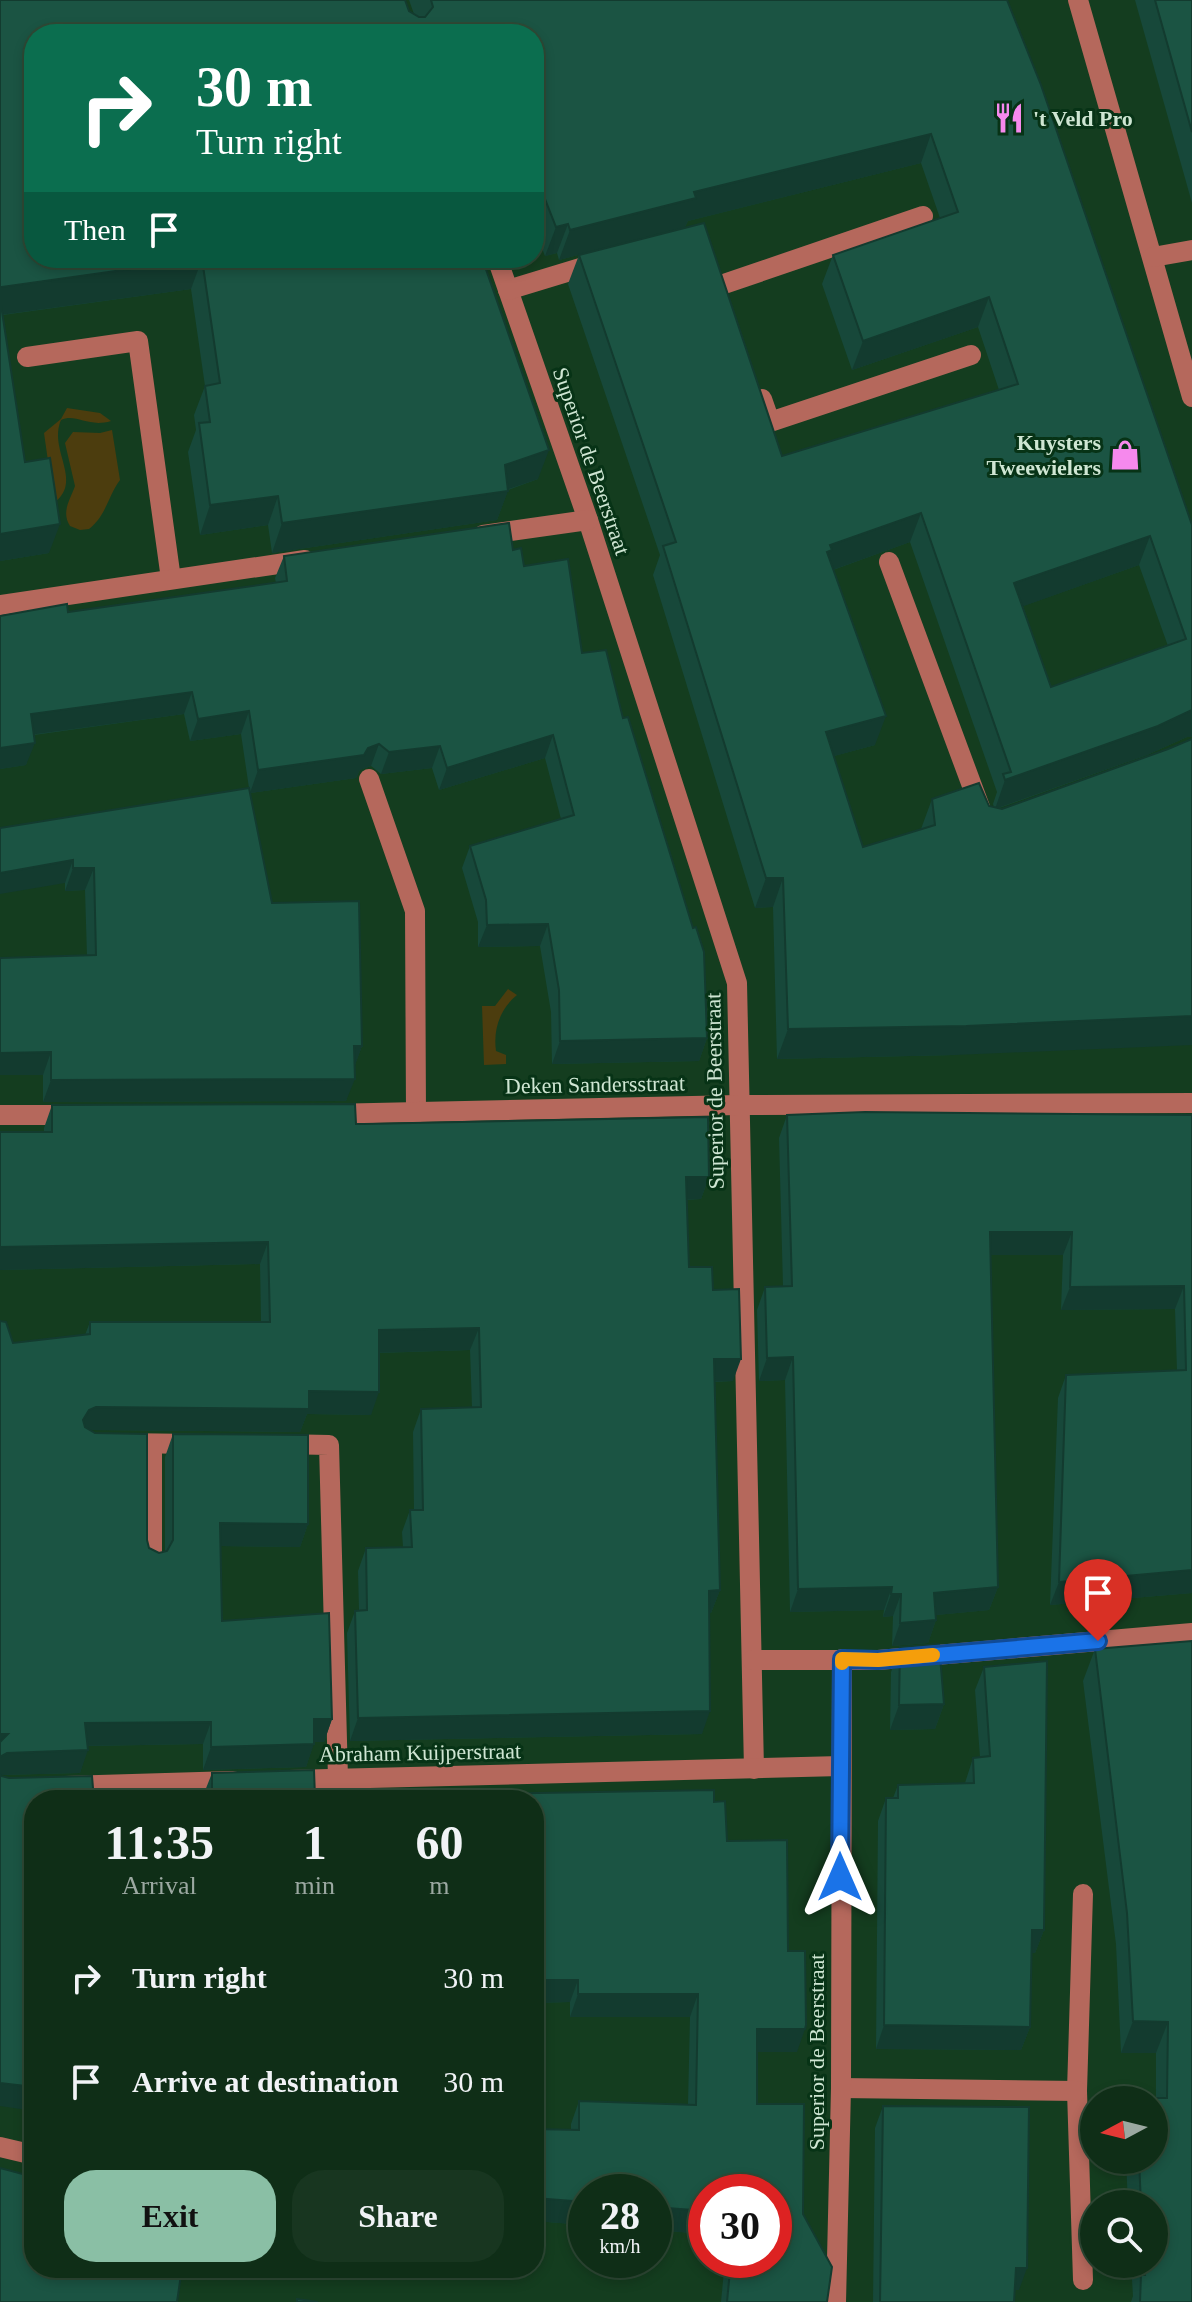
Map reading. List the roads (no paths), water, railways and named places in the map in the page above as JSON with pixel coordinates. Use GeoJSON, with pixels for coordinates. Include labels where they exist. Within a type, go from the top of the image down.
{"type":"FeatureCollection","features":[{"type":"Feature","properties":{"kind":"street"},"geometry":{"type":"LineString","coordinates":[[1078,0],[1192,397]]}},
{"type":"Feature","properties":{"kind":"street"},"geometry":{"type":"LineString","coordinates":[[713,260],[724,292],[923,216]]}},
{"type":"Feature","properties":{"kind":"street"},"geometry":{"type":"LineString","coordinates":[[1153,257],[1192,250]]}},
{"type":"Feature","properties":{"kind":"street"},"geometry":{"type":"LineString","coordinates":[[508,290],[613,258]]}},
{"type":"Feature","properties":{"kind":"street","name":"Superior de Beerstraat"},"geometry":{"type":"LineString","coordinates":[[500,268],[588,520],[737,983],[754,1769]]}},
{"type":"Feature","properties":{"kind":"street"},"geometry":{"type":"LineString","coordinates":[[27,357],[138,341],[171,579]]}},
{"type":"Feature","properties":{"kind":"street"},"geometry":{"type":"LineString","coordinates":[[755,381],[770,422],[971,355]]}},
{"type":"Feature","properties":{"kind":"street"},"geometry":{"type":"LineString","coordinates":[[465,537],[588,520]]}},
{"type":"Feature","properties":{"kind":"street"},"geometry":{"type":"LineString","coordinates":[[0,605],[325,557]]}},
{"type":"Feature","properties":{"kind":"street"},"geometry":{"type":"LineString","coordinates":[[889,562],[987,826],[1002,820]]}},
{"type":"Feature","properties":{"kind":"street"},"geometry":{"type":"LineString","coordinates":[[369,779],[415,911],[416,1113]]}},
{"type":"Feature","properties":{"kind":"street","name":"Deken Sandersstraat"},"geometry":{"type":"LineString","coordinates":[[302,1114],[738,1105],[1192,1103]]}},
{"type":"Feature","properties":{"kind":"street"},"geometry":{"type":"LineString","coordinates":[[0,1115],[95,1115]]}},
{"type":"Feature","properties":{"kind":"street"},"geometry":{"type":"LineString","coordinates":[[104,1443],[211,1444]]}},
{"type":"Feature","properties":{"kind":"street"},"geometry":{"type":"LineString","coordinates":[[152,1444],[152,1563]]}},
{"type":"Feature","properties":{"kind":"street"},"geometry":{"type":"LineString","coordinates":[[256,1444],[329,1445],[338,1778]]}},
{"type":"Feature","properties":{"kind":"street"},"geometry":{"type":"LineString","coordinates":[[752,1660],[878,1660],[1192,1633]]}},
{"type":"Feature","properties":{"kind":"street","name":"Superior de Beerstraat"},"geometry":{"type":"LineString","coordinates":[[836,2302],[841,2088],[842,1659]]}},
{"type":"Feature","properties":{"kind":"street","name":"Abraham Kuijperstraat"},"geometry":{"type":"LineString","coordinates":[[46,1786],[841,1766]]}},
{"type":"Feature","properties":{"kind":"street"},"geometry":{"type":"LineString","coordinates":[[1083,1894],[1077,2091],[1083,2280]]}},
{"type":"Feature","properties":{"kind":"street"},"geometry":{"type":"LineString","coordinates":[[841,2088],[1077,2091]]}},
{"type":"Feature","properties":{"kind":"street"},"geometry":{"type":"LineString","coordinates":[[0,2147],[24,2153]]}},
{"type":"Feature","properties":{"kind":"place","name":"'t Veld Pro"},"geometry":{"type":"Point","coordinates":[1009,118]}},
{"type":"Feature","properties":{"kind":"place","name":"Kuysters Tweewielers"},"geometry":{"type":"Point","coordinates":[1125,455]}}]}
